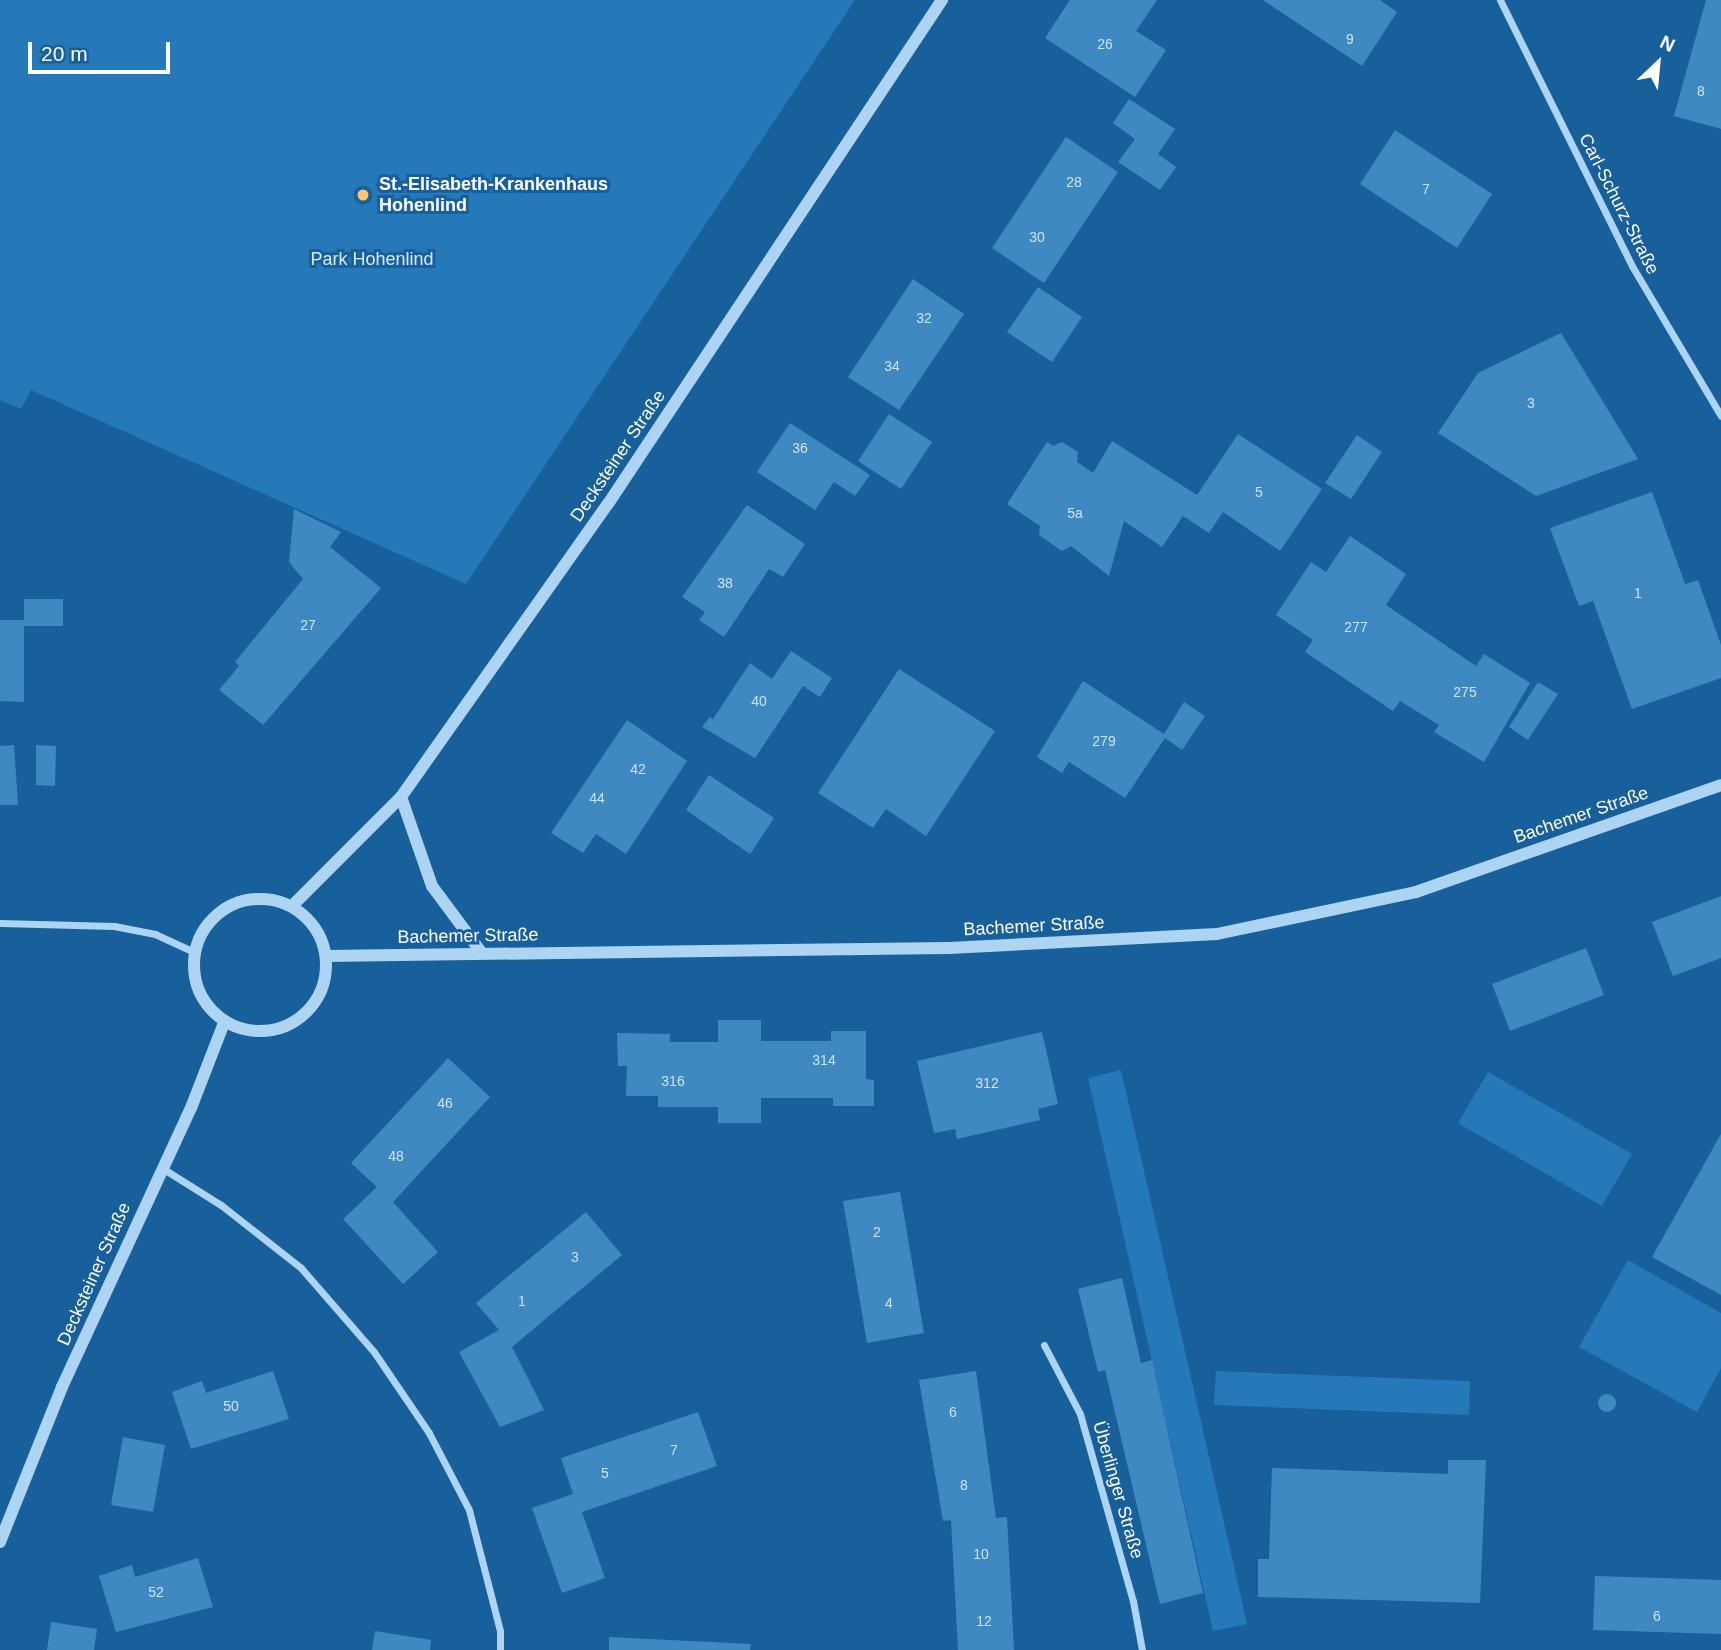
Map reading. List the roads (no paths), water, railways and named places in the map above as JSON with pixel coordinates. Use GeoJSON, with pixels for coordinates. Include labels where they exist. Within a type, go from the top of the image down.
{"type":"FeatureCollection","features":[{"type":"Feature","properties":{"kind":"street","name":"Decksteiner Straße"},"geometry":{"type":"LineString","coordinates":[[292,906],[401,797],[608,504],[942,0]]}},
{"type":"Feature","properties":{"kind":"street","name":"Carl-Schurz-Straße"},"geometry":{"type":"LineString","coordinates":[[1500,0],[1632,266],[1721,416]]}},
{"type":"Feature","properties":{"kind":"street","name":"Bachemer Straße"},"geometry":{"type":"LineString","coordinates":[[327,957],[481,952],[949,948],[1217,934],[1416,892],[1721,785]]}},
{"type":"Feature","properties":{"kind":"street"},"geometry":{"type":"LineString","coordinates":[[401,797],[432,886],[481,952]]}},
{"type":"Feature","properties":{"kind":"street"},"geometry":{"type":"LineString","coordinates":[[259,899],[292,906],[316,929],[327,957],[324,985],[300,1019],[271,1031],[248,1032],[224,1023],[201,998],[194,975],[194,952],[204,929],[237,902],[259,899]]}},
{"type":"Feature","properties":{"kind":"street"},"geometry":{"type":"LineString","coordinates":[[0,923],[114,926],[155,934],[194,952]]}},
{"type":"Feature","properties":{"kind":"street","name":"Decksteiner Straße"},"geometry":{"type":"LineString","coordinates":[[0,1542],[62,1387],[191,1108],[224,1023]]}},
{"type":"Feature","properties":{"kind":"street"},"geometry":{"type":"LineString","coordinates":[[162,1167],[221,1205],[302,1268],[374,1352],[429,1433],[469,1510],[500,1631],[500,1650]]}},
{"type":"Feature","properties":{"kind":"street","name":"Überlinger Straße"},"geometry":{"type":"LineString","coordinates":[[1044,1345],[1080,1414],[1133,1601],[1142,1650]]}},
{"type":"Feature","properties":{"kind":"place","name":"St.-Elisabeth-Krankenhaus Hohenlind"},"geometry":{"type":"Point","coordinates":[363,195]}},
{"type":"Feature","properties":{"kind":"park label","name":"Park Hohenlind"},"geometry":{"type":"Point","coordinates":[372,259]}}]}
